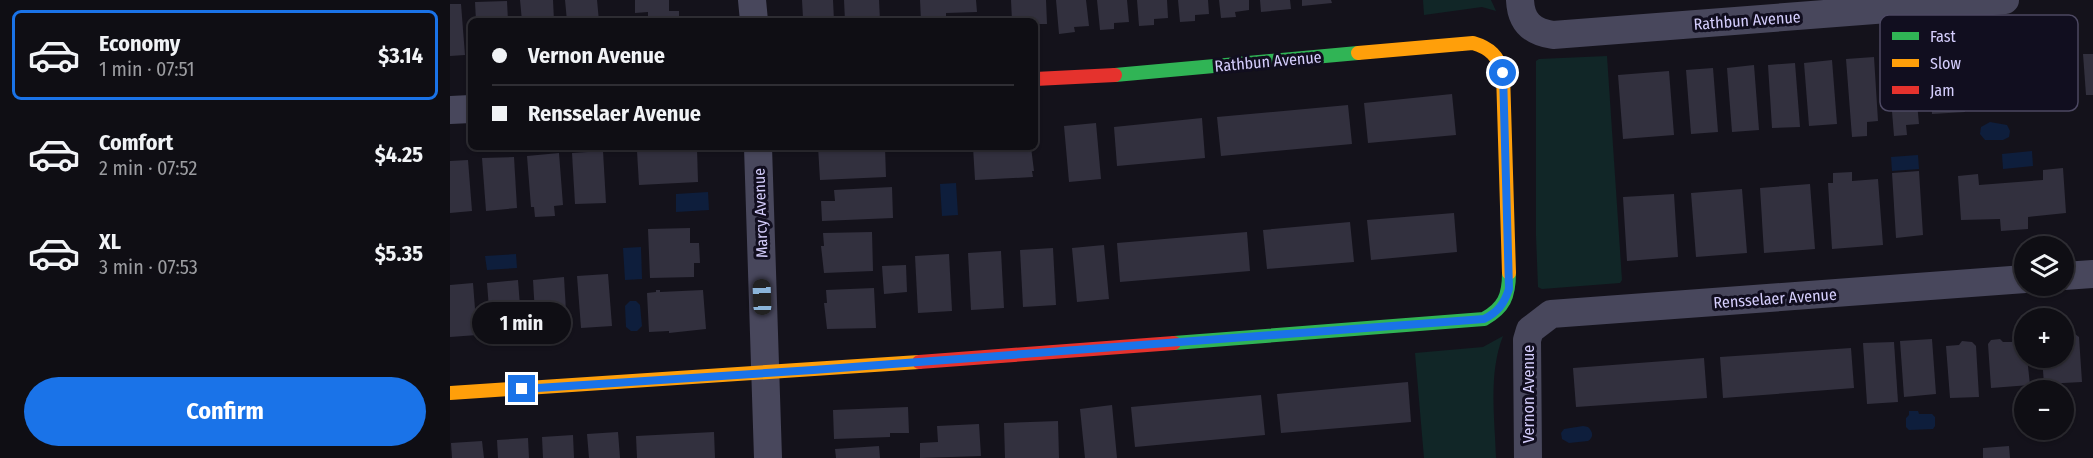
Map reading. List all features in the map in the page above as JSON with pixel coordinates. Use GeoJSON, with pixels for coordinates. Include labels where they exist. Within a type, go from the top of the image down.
{"type":"FeatureCollection","features":[{"type":"Feature","properties":{"kind":"street"},"geometry":{"type":"LineString","coordinates":[[752,0],[754,18]]}},
{"type":"Feature","properties":{"kind":"street","name":"Rathbun Avenue"},"geometry":{"type":"LineString","coordinates":[[1524,12],[1537,31],[1553,35],[2005,0]]}},
{"type":"Feature","properties":{"kind":"street","name":"Rathbun Avenue"},"geometry":{"type":"LineString","coordinates":[[764,373],[1484,319],[1501,307],[1509,289],[1503,73],[1497,56],[1488,48],[1473,43],[1095,77],[1038,79]]}},
{"type":"Feature","properties":{"kind":"street"},"geometry":{"type":"LineString","coordinates":[[450,110],[468,109]]}},
{"type":"Feature","properties":{"kind":"street","name":"Marcy Avenue"},"geometry":{"type":"LineString","coordinates":[[758,150],[768,458]]}},
{"type":"Feature","properties":{"kind":"street"},"geometry":{"type":"LineString","coordinates":[[2074,275],[2093,274]]}},
{"type":"Feature","properties":{"kind":"street","name":"Rensselaer Avenue"},"geometry":{"type":"LineString","coordinates":[[1530,330],[1551,314],[2014,280]]}},
{"type":"Feature","properties":{"kind":"street","name":"Vernon Avenue"},"geometry":{"type":"LineString","coordinates":[[1528,458],[1525,352],[1530,330]]}},
{"type":"Feature","properties":{"kind":"street"},"geometry":{"type":"LineString","coordinates":[[450,393],[764,373]]}},
{"type":"Feature","properties":{"kind":"green space"},"geometry":{"type":"Polygon","coordinates":[[[1423,0],[1491,0],[1496,11],[1482,7],[1424,15],[1423,0]]]}},
{"type":"Feature","properties":{"kind":"green space"},"geometry":{"type":"Polygon","coordinates":[[[1607,56],[1622,280],[1620,283],[1542,289],[1538,287],[1536,236],[1536,61],[1607,56]]]}},
{"type":"Feature","properties":{"kind":"green space"},"geometry":{"type":"Polygon","coordinates":[[[1503,336],[1495,365],[1494,381],[1496,458],[1424,458],[1415,353],[1483,347],[1503,336]]]}},
{"type":"Feature","properties":{"kind":"water"},"geometry":{"type":"Polygon","coordinates":[[[1990,122],[2007,125],[2010,131],[2009,137],[2003,140],[1985,140],[1980,134],[1981,127],[1990,122]]]}},
{"type":"Feature","properties":{"kind":"water"},"geometry":{"type":"Polygon","coordinates":[[[2032,151],[2033,166],[2003,169],[2002,154],[2032,151]]]}},
{"type":"Feature","properties":{"kind":"water"},"geometry":{"type":"Polygon","coordinates":[[[1918,155],[1919,169],[1892,171],[1891,157],[1918,155]]]}},
{"type":"Feature","properties":{"kind":"water"},"geometry":{"type":"Polygon","coordinates":[[[956,183],[958,215],[942,216],[940,184],[956,183]]]}},
{"type":"Feature","properties":{"kind":"water"},"geometry":{"type":"Polygon","coordinates":[[[708,192],[709,210],[676,212],[676,194],[708,192]]]}},
{"type":"Feature","properties":{"kind":"water"},"geometry":{"type":"Polygon","coordinates":[[[641,247],[642,279],[625,280],[623,248],[641,247]]]}},
{"type":"Feature","properties":{"kind":"water"},"geometry":{"type":"Polygon","coordinates":[[[516,254],[517,268],[487,270],[485,256],[516,254]]]}},
{"type":"Feature","properties":{"kind":"water"},"geometry":{"type":"Polygon","coordinates":[[[630,301],[636,301],[640,305],[642,326],[637,331],[631,331],[626,327],[625,306],[630,301]]]}},
{"type":"Feature","properties":{"kind":"water"},"geometry":{"type":"Polygon","coordinates":[[[1909,411],[1932,414],[1935,417],[1935,426],[1933,429],[1909,430],[1906,427],[1906,418],[1909,411]]]}},
{"type":"Feature","properties":{"kind":"water"},"geometry":{"type":"Polygon","coordinates":[[[1588,427],[1592,433],[1588,441],[1569,443],[1562,439],[1561,433],[1564,429],[1588,427]]]}},
{"type":"Feature","properties":{"kind":"building"},"geometry":{"type":"Polygon","coordinates":[[[520,0],[553,0],[554,18],[522,18],[520,0]]]}},
{"type":"Feature","properties":{"kind":"building"},"geometry":{"type":"Polygon","coordinates":[[[565,0],[597,0],[599,18],[567,18],[565,0]]]}},
{"type":"Feature","properties":{"kind":"building"},"geometry":{"type":"Polygon","coordinates":[[[635,0],[669,0],[669,11],[679,11],[679,18],[648,18],[648,12],[635,13],[635,0]]]}},
{"type":"Feature","properties":{"kind":"building"},"geometry":{"type":"Polygon","coordinates":[[[802,0],[833,0],[834,18],[803,18],[802,0]]]}},
{"type":"Feature","properties":{"kind":"building"},"geometry":{"type":"Polygon","coordinates":[[[844,0],[879,0],[880,18],[845,18],[844,0]]]}},
{"type":"Feature","properties":{"kind":"building"},"geometry":{"type":"Polygon","coordinates":[[[920,0],[976,0],[977,12],[946,13],[946,18],[921,18],[920,0]]]}},
{"type":"Feature","properties":{"kind":"building"},"geometry":{"type":"Polygon","coordinates":[[[1011,0],[1046,0],[1047,24],[1038,24],[1038,18],[1012,18],[1011,0]]]}},
{"type":"Feature","properties":{"kind":"building"},"geometry":{"type":"Polygon","coordinates":[[[1056,0],[1086,0],[1089,26],[1074,27],[1075,32],[1059,34],[1056,0]]]}},
{"type":"Feature","properties":{"kind":"building"},"geometry":{"type":"Polygon","coordinates":[[[1097,0],[1127,0],[1129,22],[1114,23],[1114,29],[1100,30],[1097,0]]]}},
{"type":"Feature","properties":{"kind":"building"},"geometry":{"type":"Polygon","coordinates":[[[1137,0],[1167,0],[1168,18],[1154,19],[1154,25],[1139,26],[1137,0]]]}},
{"type":"Feature","properties":{"kind":"building"},"geometry":{"type":"Polygon","coordinates":[[[1178,0],[1208,0],[1209,14],[1195,15],[1195,21],[1180,22],[1178,0]]]}},
{"type":"Feature","properties":{"kind":"building"},"geometry":{"type":"Polygon","coordinates":[[[1219,0],[1249,0],[1249,10],[1235,12],[1236,17],[1221,18],[1219,0]]]}},
{"type":"Feature","properties":{"kind":"building"},"geometry":{"type":"Polygon","coordinates":[[[1260,0],[1290,0],[1291,9],[1261,12],[1260,0]]]}},
{"type":"Feature","properties":{"kind":"building"},"geometry":{"type":"Polygon","coordinates":[[[1302,0],[1331,0],[1332,3],[1302,6],[1302,0]]]}},
{"type":"Feature","properties":{"kind":"building"},"geometry":{"type":"Polygon","coordinates":[[[507,1],[508,18],[476,18],[475,2],[507,1]]]}},
{"type":"Feature","properties":{"kind":"building"},"geometry":{"type":"Polygon","coordinates":[[[450,4],[461,4],[465,55],[450,56],[450,4]]]}},
{"type":"Feature","properties":{"kind":"building"},"geometry":{"type":"Polygon","coordinates":[[[2083,54],[2093,54],[2093,95],[2086,95],[2083,54]]]}},
{"type":"Feature","properties":{"kind":"building"},"geometry":{"type":"Polygon","coordinates":[[[1874,57],[1878,121],[1867,122],[1867,136],[1852,137],[1846,59],[1874,57]]]}},
{"type":"Feature","properties":{"kind":"building"},"geometry":{"type":"Polygon","coordinates":[[[1832,60],[1837,124],[1809,126],[1804,63],[1832,60]]]}},
{"type":"Feature","properties":{"kind":"building"},"geometry":{"type":"Polygon","coordinates":[[[1795,63],[1800,127],[1772,128],[1768,65],[1795,63]]]}},
{"type":"Feature","properties":{"kind":"building"},"geometry":{"type":"Polygon","coordinates":[[[1754,65],[1759,130],[1732,132],[1727,68],[1754,65]]]}},
{"type":"Feature","properties":{"kind":"building"},"geometry":{"type":"Polygon","coordinates":[[[1713,68],[1718,132],[1691,134],[1686,70],[1713,68]]]}},
{"type":"Feature","properties":{"kind":"building"},"geometry":{"type":"Polygon","coordinates":[[[1669,71],[1674,135],[1623,139],[1618,75],[1669,71]]]}},
{"type":"Feature","properties":{"kind":"building"},"geometry":{"type":"Polygon","coordinates":[[[1452,94],[1456,135],[1368,143],[1364,103],[1452,94]]]}},
{"type":"Feature","properties":{"kind":"building"},"geometry":{"type":"Polygon","coordinates":[[[1348,105],[1352,144],[1221,156],[1217,117],[1348,105]]]}},
{"type":"Feature","properties":{"kind":"building"},"geometry":{"type":"Polygon","coordinates":[[[1892,111],[1918,111],[1919,124],[1906,125],[1907,135],[1894,136],[1892,111]]]}},
{"type":"Feature","properties":{"kind":"building"},"geometry":{"type":"Polygon","coordinates":[[[1932,111],[1965,112],[1932,114],[1932,111]]]}},
{"type":"Feature","properties":{"kind":"building"},"geometry":{"type":"Polygon","coordinates":[[[1202,118],[1205,158],[1117,166],[1114,127],[1202,118]]]}},
{"type":"Feature","properties":{"kind":"building"},"geometry":{"type":"Polygon","coordinates":[[[1096,123],[1101,179],[1069,182],[1064,126],[1096,123]]]}},
{"type":"Feature","properties":{"kind":"building"},"geometry":{"type":"Polygon","coordinates":[[[697,150],[698,182],[639,185],[637,151],[697,150]]]}},
{"type":"Feature","properties":{"kind":"building"},"geometry":{"type":"Polygon","coordinates":[[[818,150],[885,150],[886,177],[820,180],[818,150]]]}},
{"type":"Feature","properties":{"kind":"building"},"geometry":{"type":"Polygon","coordinates":[[[973,150],[1031,150],[1033,177],[975,180],[973,150]]]}},
{"type":"Feature","properties":{"kind":"building"},"geometry":{"type":"Polygon","coordinates":[[[603,151],[606,203],[575,204],[572,153],[603,151]]]}},
{"type":"Feature","properties":{"kind":"building"},"geometry":{"type":"Polygon","coordinates":[[[559,153],[563,205],[554,206],[555,216],[535,217],[534,207],[531,207],[527,156],[559,153]]]}},
{"type":"Feature","properties":{"kind":"building"},"geometry":{"type":"Polygon","coordinates":[[[514,157],[517,208],[486,211],[482,158],[514,157]]]}},
{"type":"Feature","properties":{"kind":"building"},"geometry":{"type":"Polygon","coordinates":[[[468,160],[472,211],[450,213],[450,161],[468,160]]]}},
{"type":"Feature","properties":{"kind":"building"},"geometry":{"type":"Polygon","coordinates":[[[2063,168],[2066,213],[2028,217],[2028,229],[2001,231],[2000,219],[1961,220],[1958,176],[1978,174],[1979,185],[2043,180],[2043,170],[2063,168]]]}},
{"type":"Feature","properties":{"kind":"building"},"geometry":{"type":"Polygon","coordinates":[[[1919,171],[1923,235],[1896,238],[1892,173],[1919,171]]]}},
{"type":"Feature","properties":{"kind":"building"},"geometry":{"type":"Polygon","coordinates":[[[1852,172],[1852,181],[1878,179],[1883,245],[1832,249],[1828,183],[1833,183],[1833,173],[1852,172]]]}},
{"type":"Feature","properties":{"kind":"building"},"geometry":{"type":"Polygon","coordinates":[[[1810,184],[1815,249],[1764,253],[1760,188],[1810,184]]]}},
{"type":"Feature","properties":{"kind":"building"},"geometry":{"type":"Polygon","coordinates":[[[892,187],[893,218],[822,221],[821,201],[835,201],[834,190],[892,187]]]}},
{"type":"Feature","properties":{"kind":"building"},"geometry":{"type":"Polygon","coordinates":[[[1742,189],[1747,253],[1696,257],[1691,193],[1742,189]]]}},
{"type":"Feature","properties":{"kind":"building"},"geometry":{"type":"Polygon","coordinates":[[[1674,194],[1678,257],[1627,261],[1623,197],[1674,194]]]}},
{"type":"Feature","properties":{"kind":"building"},"geometry":{"type":"Polygon","coordinates":[[[1454,213],[1457,252],[1371,260],[1367,220],[1454,213]]]}},
{"type":"Feature","properties":{"kind":"building"},"geometry":{"type":"Polygon","coordinates":[[[1350,222],[1354,262],[1267,269],[1263,230],[1350,222]]]}},
{"type":"Feature","properties":{"kind":"building"},"geometry":{"type":"Polygon","coordinates":[[[690,228],[690,243],[699,243],[700,263],[694,263],[694,277],[650,278],[648,229],[690,228]]]}},
{"type":"Feature","properties":{"kind":"building"},"geometry":{"type":"Polygon","coordinates":[[[872,232],[873,271],[824,273],[821,246],[824,246],[823,233],[872,232]]]}},
{"type":"Feature","properties":{"kind":"building"},"geometry":{"type":"Polygon","coordinates":[[[1247,232],[1250,271],[1120,282],[1117,243],[1247,232]]]}},
{"type":"Feature","properties":{"kind":"building"},"geometry":{"type":"Polygon","coordinates":[[[1104,245],[1109,299],[1077,302],[1072,248],[1104,245]]]}},
{"type":"Feature","properties":{"kind":"building"},"geometry":{"type":"Polygon","coordinates":[[[1053,248],[1056,305],[1023,307],[1020,250],[1053,248]]]}},
{"type":"Feature","properties":{"kind":"building"},"geometry":{"type":"Polygon","coordinates":[[[1001,251],[1004,308],[971,310],[968,253],[1001,251]]]}},
{"type":"Feature","properties":{"kind":"building"},"geometry":{"type":"Polygon","coordinates":[[[949,254],[952,311],[918,313],[915,256],[949,254]]]}},
{"type":"Feature","properties":{"kind":"building"},"geometry":{"type":"Polygon","coordinates":[[[906,265],[907,292],[884,294],[882,266],[906,265]]]}},
{"type":"Feature","properties":{"kind":"building"},"geometry":{"type":"Polygon","coordinates":[[[608,274],[612,326],[581,328],[577,276],[608,274]]]}},
{"type":"Feature","properties":{"kind":"building"},"geometry":{"type":"Polygon","coordinates":[[[564,277],[567,328],[536,331],[533,280],[564,277]]]}},
{"type":"Feature","properties":{"kind":"building"},"geometry":{"type":"Polygon","coordinates":[[[518,280],[522,332],[491,334],[487,283],[518,280]]]}},
{"type":"Feature","properties":{"kind":"building"},"geometry":{"type":"Polygon","coordinates":[[[473,283],[477,335],[450,337],[450,285],[473,283]]]}},
{"type":"Feature","properties":{"kind":"building"},"geometry":{"type":"Polygon","coordinates":[[[874,288],[876,328],[827,329],[824,303],[827,303],[826,290],[874,288]]]}},
{"type":"Feature","properties":{"kind":"building"},"geometry":{"type":"Polygon","coordinates":[[[656,290],[660,292],[703,290],[706,329],[669,333],[669,331],[649,332],[647,293],[656,292],[656,290]]]}},
{"type":"Feature","properties":{"kind":"building"},"geometry":{"type":"Polygon","coordinates":[[[2075,334],[2079,337],[2082,382],[2044,380],[2043,368],[2074,368],[2075,334]]]}},
{"type":"Feature","properties":{"kind":"building"},"geometry":{"type":"Polygon","coordinates":[[[1932,339],[1936,394],[1904,397],[1900,341],[1932,339]]]}},
{"type":"Feature","properties":{"kind":"building"},"geometry":{"type":"Polygon","coordinates":[[[2000,339],[2003,342],[2012,342],[2014,339],[2014,368],[2028,368],[2029,380],[2014,380],[2014,386],[1991,388],[1988,344],[1991,340],[2000,339]]]}},
{"type":"Feature","properties":{"kind":"building"},"geometry":{"type":"Polygon","coordinates":[[[1962,341],[1972,342],[1976,346],[1979,397],[1950,398],[1946,346],[1959,345],[1962,341]]]}},
{"type":"Feature","properties":{"kind":"building"},"geometry":{"type":"Polygon","coordinates":[[[1894,342],[1898,402],[1867,404],[1863,343],[1894,342]]]}},
{"type":"Feature","properties":{"kind":"building"},"geometry":{"type":"Polygon","coordinates":[[[1851,348],[1854,388],[1723,398],[1720,357],[1851,348]]]}},
{"type":"Feature","properties":{"kind":"building"},"geometry":{"type":"Polygon","coordinates":[[[1704,358],[1707,398],[1576,407],[1573,368],[1704,358]]]}},
{"type":"Feature","properties":{"kind":"building"},"geometry":{"type":"Polygon","coordinates":[[[1408,382],[1411,422],[1281,433],[1277,394],[1408,382]]]}},
{"type":"Feature","properties":{"kind":"building"},"geometry":{"type":"Polygon","coordinates":[[[1261,395],[1265,435],[1135,447],[1131,407],[1261,395]]]}},
{"type":"Feature","properties":{"kind":"building"},"geometry":{"type":"Polygon","coordinates":[[[1112,405],[1117,458],[1085,458],[1080,409],[1112,405]]]}},
{"type":"Feature","properties":{"kind":"building"},"geometry":{"type":"Polygon","coordinates":[[[908,407],[909,433],[890,433],[890,437],[834,439],[833,410],[908,407]]]}},
{"type":"Feature","properties":{"kind":"building"},"geometry":{"type":"Polygon","coordinates":[[[1058,421],[1059,458],[1005,458],[1004,423],[1058,421]]]}},
{"type":"Feature","properties":{"kind":"building"},"geometry":{"type":"Polygon","coordinates":[[[979,424],[981,456],[920,458],[920,443],[938,442],[937,426],[979,424]]]}},
{"type":"Feature","properties":{"kind":"building"},"geometry":{"type":"Polygon","coordinates":[[[618,432],[620,458],[589,458],[587,434],[618,432]]]}},
{"type":"Feature","properties":{"kind":"building"},"geometry":{"type":"Polygon","coordinates":[[[714,432],[715,458],[637,458],[636,436],[714,432]]]}},
{"type":"Feature","properties":{"kind":"building"},"geometry":{"type":"Polygon","coordinates":[[[573,435],[574,458],[543,458],[542,437],[573,435]]]}},
{"type":"Feature","properties":{"kind":"building"},"geometry":{"type":"Polygon","coordinates":[[[528,438],[529,458],[498,458],[497,440],[528,438]]]}},
{"type":"Feature","properties":{"kind":"building"},"geometry":{"type":"Polygon","coordinates":[[[482,441],[484,458],[452,458],[451,443],[482,441]]]}},
{"type":"Feature","properties":{"kind":"building"},"geometry":{"type":"Polygon","coordinates":[[[879,446],[880,458],[836,458],[835,449],[879,446]]]}},
{"type":"Feature","properties":{"kind":"building"},"geometry":{"type":"Polygon","coordinates":[[[2009,446],[2010,458],[1983,458],[1983,448],[2009,446]]]}},
{"type":"Feature","properties":{"kind":"traffic: fast"},"geometry":{"type":"LineString","coordinates":[[1115,75],[1358,53]]}},
{"type":"Feature","properties":{"kind":"traffic: fast"},"geometry":{"type":"LineString","coordinates":[[1174,343],[1484,319],[1501,306],[1508,288],[1509,273]]}},
{"type":"Feature","properties":{"kind":"traffic: slow"},"geometry":{"type":"LineString","coordinates":[[1358,53],[1473,43],[1489,50],[1496,57],[1503,73],[1509,273]]}},
{"type":"Feature","properties":{"kind":"traffic: slow"},"geometry":{"type":"LineString","coordinates":[[450,393],[919,362]]}},
{"type":"Feature","properties":{"kind":"traffic: jam"},"geometry":{"type":"LineString","coordinates":[[1038,79],[1115,75]]}},
{"type":"Feature","properties":{"kind":"traffic: jam"},"geometry":{"type":"LineString","coordinates":[[919,362],[1174,343]]}},
{"type":"Feature","properties":{"kind":"route"},"geometry":{"type":"LineString","coordinates":[[522,389],[813,370],[1484,319],[1501,307],[1509,289],[1503,73]]}}]}
